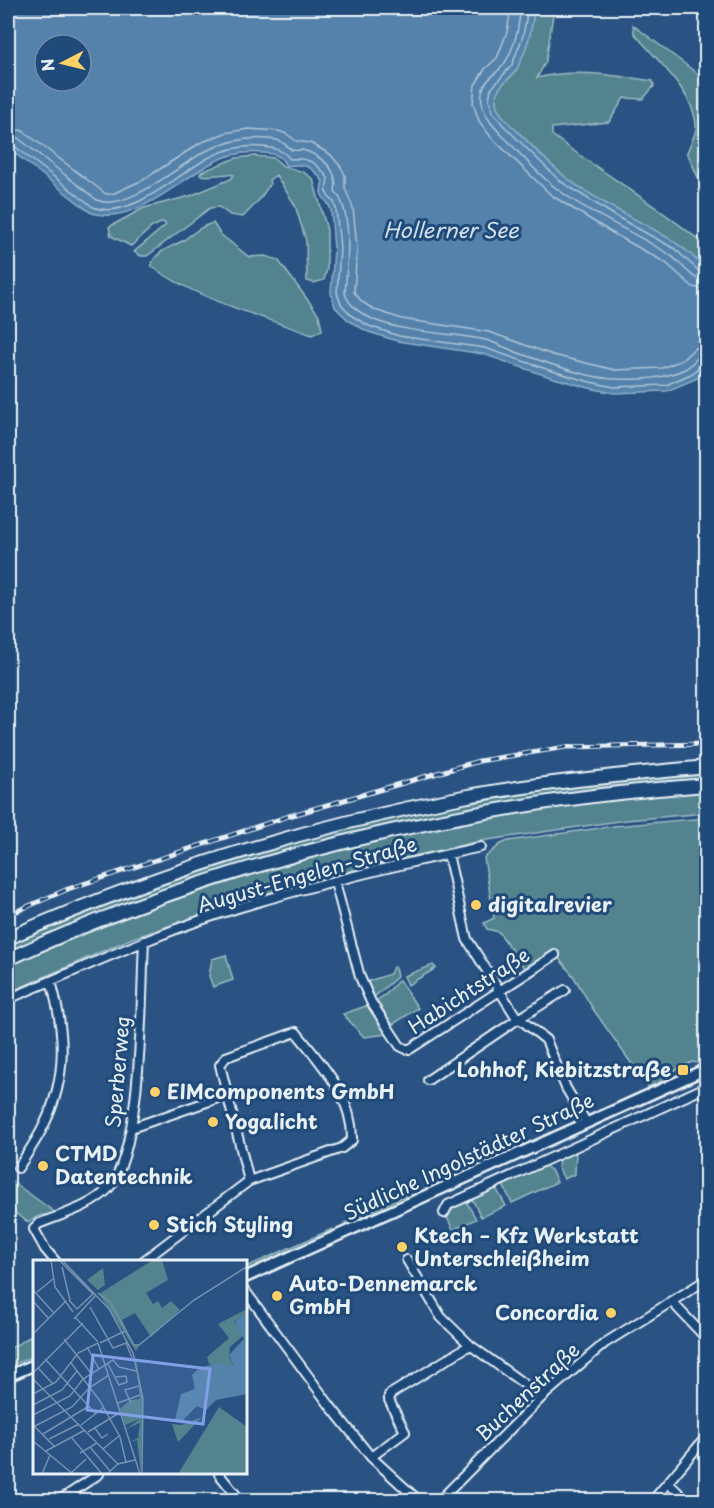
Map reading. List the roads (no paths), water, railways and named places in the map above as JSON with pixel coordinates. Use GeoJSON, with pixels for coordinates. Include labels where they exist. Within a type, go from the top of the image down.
{"type":"FeatureCollection","features":[{"type":"Feature","properties":{"kind":"main road"},"geometry":{"type":"LineString","coordinates":[[8,938],[122,891],[311,831],[464,797],[563,781],[706,767]]}},
{"type":"Feature","properties":{"kind":"main road"},"geometry":{"type":"LineString","coordinates":[[8,959],[95,922],[165,896],[296,856],[395,830],[491,811],[565,800],[706,785]]}},
{"type":"Feature","properties":{"kind":"street","name":"August-Engelen-Straße"},"geometry":{"type":"LineString","coordinates":[[8,999],[144,941],[240,907],[481,847]]}},
{"type":"Feature","properties":{"kind":"street"},"geometry":{"type":"LineString","coordinates":[[448,854],[467,939],[515,1015],[546,1040],[567,1088],[586,1122]]}},
{"type":"Feature","properties":{"kind":"street","name":"Habichtstraße"},"geometry":{"type":"LineString","coordinates":[[335,882],[360,977],[371,1002],[401,1048],[410,1049],[555,955]]}},
{"type":"Feature","properties":{"kind":"street","name":"Sperberweg"},"geometry":{"type":"LineString","coordinates":[[54,1260],[34,1229],[38,1224],[75,1208],[106,1190],[120,1168],[131,1128],[136,1096],[144,941]]}},
{"type":"Feature","properties":{"kind":"street"},"geometry":{"type":"LineString","coordinates":[[18,1168],[44,1125],[52,1106],[62,1065],[63,1044],[60,1013],[51,981]]}},
{"type":"Feature","properties":{"kind":"street"},"geometry":{"type":"LineString","coordinates":[[428,1080],[565,990]]}},
{"type":"Feature","properties":{"kind":"street"},"geometry":{"type":"LineString","coordinates":[[145,1260],[249,1181],[342,1148],[352,1140],[341,1092],[296,1032],[222,1060],[221,1070],[249,1181]]}},
{"type":"Feature","properties":{"kind":"street","name":"Südliche Ingolstädter Straße"},"geometry":{"type":"LineString","coordinates":[[248,1276],[706,1069]]}},
{"type":"Feature","properties":{"kind":"street"},"geometry":{"type":"LineString","coordinates":[[444,1213],[448,1205],[706,1087]]}},
{"type":"Feature","properties":{"kind":"street"},"geometry":{"type":"LineString","coordinates":[[131,1128],[227,1095]]}},
{"type":"Feature","properties":{"kind":"street"},"geometry":{"type":"LineString","coordinates":[[407,1260],[441,1317],[470,1345],[542,1397]]}},
{"type":"Feature","properties":{"kind":"street","name":"Buchenstraße"},"geometry":{"type":"LineString","coordinates":[[441,1500],[542,1397],[605,1343],[706,1280]]}},
{"type":"Feature","properties":{"kind":"street"},"geometry":{"type":"LineString","coordinates":[[248,1295],[324,1398],[371,1457],[418,1500]]}},
{"type":"Feature","properties":{"kind":"street"},"geometry":{"type":"LineString","coordinates":[[671,1302],[706,1338]]}},
{"type":"Feature","properties":{"kind":"street"},"geometry":{"type":"LineString","coordinates":[[371,1457],[405,1432],[389,1400],[389,1395],[470,1345]]}},
{"type":"Feature","properties":{"kind":"street"},"geometry":{"type":"LineString","coordinates":[[8,1376],[33,1365]]}},
{"type":"Feature","properties":{"kind":"street"},"geometry":{"type":"LineString","coordinates":[[653,1500],[706,1437]]}},
{"type":"Feature","properties":{"kind":"street"},"geometry":{"type":"LineString","coordinates":[[60,1500],[96,1475]]}},
{"type":"Feature","properties":{"kind":"street"},"geometry":{"type":"LineString","coordinates":[[221,1475],[240,1500]]}},
{"type":"Feature","properties":{"kind":"street"},"geometry":{"type":"LineString","coordinates":[[668,1483],[686,1500]]}},
{"type":"Feature","properties":{"kind":"water","name":"Hollerner See"},"geometry":{"type":"Polygon","coordinates":[[[8,8],[534,8],[531,31],[517,69],[497,91],[496,102],[499,111],[541,155],[568,179],[605,203],[673,241],[697,260],[706,271],[706,365],[698,378],[667,391],[614,393],[547,376],[483,354],[397,341],[366,331],[348,320],[335,307],[331,293],[334,249],[331,210],[321,192],[323,181],[308,167],[286,166],[280,157],[274,155],[250,152],[223,158],[137,209],[121,214],[105,215],[90,212],[8,148],[8,8]]]}},
{"type":"Feature","properties":{"kind":"railway"},"geometry":{"type":"LineString","coordinates":[[8,915],[68,889],[289,816],[479,761],[566,747],[706,744]]}},
{"type":"Feature","properties":{"kind":"place","name":"digitalrevier"},"geometry":{"type":"Point","coordinates":[476,905]}},
{"type":"Feature","properties":{"kind":"place","name":"Lohhof, Kiebitzstraße"},"geometry":{"type":"Point","coordinates":[683,1070]}},
{"type":"Feature","properties":{"kind":"place","name":"EIMcomponents GmbH"},"geometry":{"type":"Point","coordinates":[155,1092]}},
{"type":"Feature","properties":{"kind":"place","name":"Yogalicht"},"geometry":{"type":"Point","coordinates":[213,1122]}},
{"type":"Feature","properties":{"kind":"place","name":"CTMD Datentechnik"},"geometry":{"type":"Point","coordinates":[43,1166]}},
{"type":"Feature","properties":{"kind":"place","name":"Stich Styling"},"geometry":{"type":"Point","coordinates":[154,1225]}},
{"type":"Feature","properties":{"kind":"place","name":"Ktech – Kfz Werkstatt Unterschleißheim"},"geometry":{"type":"Point","coordinates":[402,1247]}},
{"type":"Feature","properties":{"kind":"place","name":"Auto-Dennemarck GmbH"},"geometry":{"type":"Point","coordinates":[277,1296]}},
{"type":"Feature","properties":{"kind":"place","name":"Concordia"},"geometry":{"type":"Point","coordinates":[611,1313]}}]}
